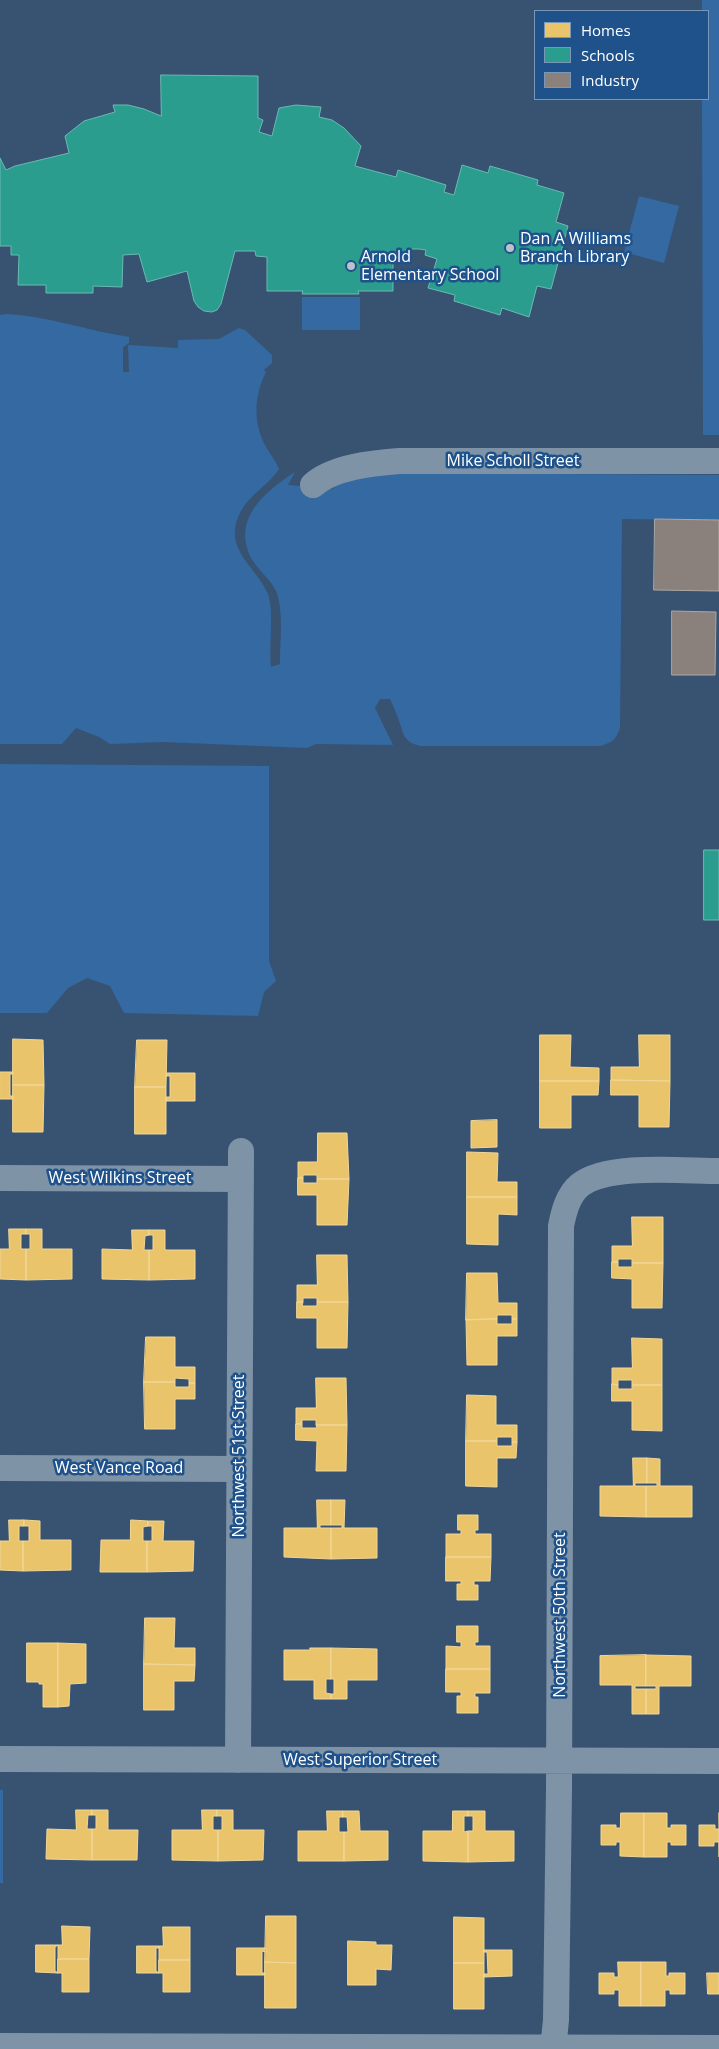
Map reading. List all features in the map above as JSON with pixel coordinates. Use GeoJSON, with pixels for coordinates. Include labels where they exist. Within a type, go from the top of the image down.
{"type":"FeatureCollection","features":[{"type":"Feature","properties":{"kind":"street","name":"Mike Scholl Street"},"geometry":{"type":"LineString","coordinates":[[313,485],[318,481],[348,469],[370,463],[399,461],[719,461]]}},
{"type":"Feature","properties":{"kind":"street","name":"Northwest 51st Street"},"geometry":{"type":"LineString","coordinates":[[238,1760],[241,1151]]}},
{"type":"Feature","properties":{"kind":"street","name":"Northwest 50th Street"},"geometry":{"type":"LineString","coordinates":[[553,2048],[556,2010],[559,1761],[562,1226],[568,1200],[579,1186],[603,1174],[630,1171],[719,1171]]}},
{"type":"Feature","properties":{"kind":"street","name":"West Wilkins Street"},"geometry":{"type":"LineString","coordinates":[[0,1178],[241,1179]]}},
{"type":"Feature","properties":{"kind":"street","name":"West Vance Road"},"geometry":{"type":"LineString","coordinates":[[0,1468],[239,1468]]}},
{"type":"Feature","properties":{"kind":"street","name":"West Superior Street"},"geometry":{"type":"LineString","coordinates":[[0,1759],[719,1761]]}},
{"type":"Feature","properties":{"kind":"street"},"geometry":{"type":"LineString","coordinates":[[0,2046],[719,2048]]}},
{"type":"Feature","properties":{"kind":"shaded area"},"geometry":{"type":"Polygon","coordinates":[[[702,0],[719,0],[719,435],[703,435],[702,100],[709,100],[709,10],[702,10],[702,0]]]}},
{"type":"Feature","properties":{"kind":"shaded area"},"geometry":{"type":"Polygon","coordinates":[[[639,196],[679,206],[664,263],[624,252],[639,196]]]}},
{"type":"Feature","properties":{"kind":"shaded area"},"geometry":{"type":"Polygon","coordinates":[[[302,297],[360,297],[360,330],[302,330],[302,297]]]}},
{"type":"Feature","properties":{"kind":"shaded area"},"geometry":{"type":"Polygon","coordinates":[[[0,315],[22,315],[129,337],[129,343],[123,347],[123,372],[129,372],[128,345],[178,348],[178,340],[219,339],[239,328],[245,330],[272,355],[272,363],[264,370],[266,372],[259,390],[256,409],[261,436],[279,469],[248,501],[239,515],[235,527],[235,538],[238,548],[243,558],[263,584],[270,601],[271,667],[280,664],[280,607],[274,587],[253,561],[247,547],[245,533],[253,509],[272,489],[295,472],[288,485],[333,489],[343,481],[387,473],[719,475],[719,520],[622,519],[620,728],[614,740],[601,746],[421,746],[410,742],[405,736],[390,699],[380,699],[375,708],[393,745],[316,744],[307,748],[163,742],[110,744],[99,737],[76,728],[62,744],[0,744],[0,315]]]}},
{"type":"Feature","properties":{"kind":"shaded area"},"geometry":{"type":"Polygon","coordinates":[[[0,764],[269,766],[269,961],[276,981],[264,992],[258,1016],[124,1013],[110,986],[87,978],[68,988],[47,1013],[0,1013],[0,764]]]}},
{"type":"Feature","properties":{"kind":"shaded area"},"geometry":{"type":"Polygon","coordinates":[[[0,1790],[3,1790],[3,1883],[0,1883],[0,1790]]]}},
{"type":"Feature","properties":{"kind":"building: Homes"},"geometry":{"type":"Polygon","coordinates":[[[540,1035],[571,1035],[570,1067],[599,1068],[599,1081],[540,1081],[540,1035]]]}},
{"type":"Feature","properties":{"kind":"building: Homes"},"geometry":{"type":"Polygon","coordinates":[[[639,1035],[670,1035],[670,1081],[611,1080],[611,1067],[639,1067],[639,1035]]]}},
{"type":"Feature","properties":{"kind":"building: Homes"},"geometry":{"type":"Polygon","coordinates":[[[13,1039],[43,1040],[44,1085],[13,1085],[13,1039]]]}},
{"type":"Feature","properties":{"kind":"building: Homes"},"geometry":{"type":"Polygon","coordinates":[[[137,1040],[167,1040],[166,1087],[135,1087],[137,1040]]]}},
{"type":"Feature","properties":{"kind":"building: Homes"},"geometry":{"type":"Polygon","coordinates":[[[0,1072],[13,1072],[13,1074],[10,1074],[10,1096],[13,1096],[13,1099],[0,1099],[0,1072]]]}},
{"type":"Feature","properties":{"kind":"building: Homes"},"geometry":{"type":"Polygon","coordinates":[[[167,1073],[195,1073],[195,1101],[166,1101],[166,1097],[170,1097],[170,1076],[166,1076],[167,1073]]]}},
{"type":"Feature","properties":{"kind":"building: Homes"},"geometry":{"type":"Polygon","coordinates":[[[611,1080],[670,1081],[669,1127],[639,1127],[639,1095],[611,1095],[611,1080]]]}},
{"type":"Feature","properties":{"kind":"building: Homes"},"geometry":{"type":"Polygon","coordinates":[[[540,1081],[599,1081],[598,1095],[571,1095],[571,1128],[540,1128],[540,1081]]]}},
{"type":"Feature","properties":{"kind":"building: Homes"},"geometry":{"type":"Polygon","coordinates":[[[13,1085],[44,1085],[43,1132],[13,1132],[13,1085]]]}},
{"type":"Feature","properties":{"kind":"building: Homes"},"geometry":{"type":"Polygon","coordinates":[[[135,1087],[166,1087],[166,1134],[135,1134],[135,1087]]]}},
{"type":"Feature","properties":{"kind":"building: Homes"},"geometry":{"type":"Polygon","coordinates":[[[497,1120],[497,1147],[471,1148],[471,1121],[497,1120]]]}},
{"type":"Feature","properties":{"kind":"building: Homes"},"geometry":{"type":"Polygon","coordinates":[[[318,1133],[347,1133],[349,1179],[317,1179],[317,1175],[303,1175],[303,1178],[298,1178],[298,1162],[317,1162],[318,1133]]]}},
{"type":"Feature","properties":{"kind":"building: Homes"},"geometry":{"type":"Polygon","coordinates":[[[467,1152],[498,1153],[497,1182],[517,1182],[517,1197],[467,1197],[467,1152]]]}},
{"type":"Feature","properties":{"kind":"building: Homes"},"geometry":{"type":"Polygon","coordinates":[[[298,1178],[303,1178],[303,1183],[317,1183],[317,1179],[349,1179],[347,1225],[317,1225],[317,1195],[298,1195],[298,1178]]]}},
{"type":"Feature","properties":{"kind":"building: Homes"},"geometry":{"type":"Polygon","coordinates":[[[467,1197],[517,1197],[517,1215],[498,1214],[498,1245],[467,1244],[467,1197]]]}},
{"type":"Feature","properties":{"kind":"building: Homes"},"geometry":{"type":"Polygon","coordinates":[[[632,1217],[663,1217],[663,1263],[632,1263],[632,1259],[618,1259],[618,1262],[612,1262],[612,1246],[632,1246],[632,1217]]]}},
{"type":"Feature","properties":{"kind":"building: Homes"},"geometry":{"type":"Polygon","coordinates":[[[9,1229],[26,1229],[26,1234],[21,1234],[21,1249],[26,1249],[26,1280],[0,1279],[0,1249],[9,1249],[9,1229]]]}},
{"type":"Feature","properties":{"kind":"building: Homes"},"geometry":{"type":"Polygon","coordinates":[[[26,1229],[42,1229],[42,1249],[72,1249],[72,1279],[26,1280],[26,1249],[30,1249],[30,1234],[26,1234],[26,1229]]]}},
{"type":"Feature","properties":{"kind":"building: Homes"},"geometry":{"type":"Polygon","coordinates":[[[132,1230],[149,1230],[149,1235],[145,1236],[144,1250],[149,1250],[149,1280],[102,1279],[102,1249],[132,1250],[132,1230]]]}},
{"type":"Feature","properties":{"kind":"building: Homes"},"geometry":{"type":"Polygon","coordinates":[[[149,1230],[165,1230],[165,1250],[195,1250],[195,1279],[149,1280],[149,1250],[153,1250],[153,1235],[149,1235],[149,1230]]]}},
{"type":"Feature","properties":{"kind":"building: Homes"},"geometry":{"type":"Polygon","coordinates":[[[317,1255],[347,1255],[348,1302],[317,1302],[317,1298],[303,1298],[303,1302],[297,1302],[297,1285],[317,1285],[317,1255]]]}},
{"type":"Feature","properties":{"kind":"building: Homes"},"geometry":{"type":"Polygon","coordinates":[[[612,1262],[618,1262],[618,1267],[632,1267],[632,1263],[663,1263],[662,1308],[632,1308],[632,1279],[612,1278],[612,1262]]]}},
{"type":"Feature","properties":{"kind":"building: Homes"},"geometry":{"type":"Polygon","coordinates":[[[467,1273],[497,1273],[498,1303],[517,1303],[517,1319],[512,1319],[512,1315],[497,1315],[497,1319],[466,1320],[467,1273]]]}},
{"type":"Feature","properties":{"kind":"building: Homes"},"geometry":{"type":"Polygon","coordinates":[[[297,1302],[303,1302],[302,1306],[317,1306],[317,1302],[348,1302],[347,1348],[317,1348],[317,1318],[297,1318],[297,1302]]]}},
{"type":"Feature","properties":{"kind":"building: Homes"},"geometry":{"type":"Polygon","coordinates":[[[497,1319],[497,1324],[512,1324],[512,1319],[517,1319],[517,1336],[497,1336],[497,1365],[467,1365],[466,1320],[497,1319]]]}},
{"type":"Feature","properties":{"kind":"building: Homes"},"geometry":{"type":"Polygon","coordinates":[[[146,1337],[175,1337],[175,1367],[195,1367],[195,1383],[189,1383],[189,1379],[175,1378],[175,1382],[144,1382],[146,1337]]]}},
{"type":"Feature","properties":{"kind":"building: Homes"},"geometry":{"type":"Polygon","coordinates":[[[632,1338],[662,1339],[662,1385],[632,1385],[632,1380],[618,1380],[618,1385],[612,1384],[612,1368],[632,1368],[632,1338]]]}},
{"type":"Feature","properties":{"kind":"building: Homes"},"geometry":{"type":"Polygon","coordinates":[[[316,1378],[346,1378],[347,1425],[316,1425],[316,1420],[302,1420],[302,1424],[296,1424],[296,1408],[316,1408],[316,1378]]]}},
{"type":"Feature","properties":{"kind":"building: Homes"},"geometry":{"type":"Polygon","coordinates":[[[144,1382],[175,1382],[175,1387],[189,1387],[189,1383],[195,1383],[195,1399],[175,1399],[175,1429],[145,1429],[144,1382]]]}},
{"type":"Feature","properties":{"kind":"building: Homes"},"geometry":{"type":"Polygon","coordinates":[[[612,1384],[618,1385],[618,1389],[632,1389],[632,1385],[662,1385],[662,1431],[632,1430],[632,1401],[612,1401],[612,1384]]]}},
{"type":"Feature","properties":{"kind":"building: Homes"},"geometry":{"type":"Polygon","coordinates":[[[467,1395],[496,1396],[496,1425],[517,1425],[517,1442],[512,1442],[512,1437],[497,1437],[497,1441],[466,1441],[467,1395]]]}},
{"type":"Feature","properties":{"kind":"building: Homes"},"geometry":{"type":"Polygon","coordinates":[[[296,1424],[302,1424],[302,1428],[317,1428],[316,1425],[347,1425],[346,1471],[316,1471],[317,1441],[296,1440],[296,1424]]]}},
{"type":"Feature","properties":{"kind":"building: Homes"},"geometry":{"type":"Polygon","coordinates":[[[466,1441],[497,1441],[497,1446],[512,1446],[512,1442],[517,1442],[516,1458],[497,1458],[497,1487],[466,1486],[466,1441]]]}},
{"type":"Feature","properties":{"kind":"building: Homes"},"geometry":{"type":"Polygon","coordinates":[[[633,1458],[647,1458],[647,1483],[635,1483],[635,1486],[646,1486],[646,1517],[600,1516],[600,1486],[633,1486],[633,1458]]]}},
{"type":"Feature","properties":{"kind":"building: Homes"},"geometry":{"type":"Polygon","coordinates":[[[647,1458],[660,1459],[660,1486],[692,1486],[692,1517],[646,1517],[646,1486],[657,1486],[657,1483],[647,1483],[647,1458]]]}},
{"type":"Feature","properties":{"kind":"building: Homes"},"geometry":{"type":"Polygon","coordinates":[[[317,1500],[331,1500],[331,1525],[320,1525],[320,1528],[331,1528],[331,1559],[284,1557],[284,1528],[317,1528],[317,1500]]]}},
{"type":"Feature","properties":{"kind":"building: Homes"},"geometry":{"type":"Polygon","coordinates":[[[331,1500],[345,1500],[344,1528],[377,1528],[377,1558],[331,1559],[331,1528],[342,1528],[342,1525],[331,1525],[331,1500]]]}},
{"type":"Feature","properties":{"kind":"building: Homes"},"geometry":{"type":"Polygon","coordinates":[[[458,1515],[478,1515],[478,1530],[475,1530],[475,1534],[491,1534],[491,1557],[446,1557],[446,1534],[461,1534],[461,1530],[458,1530],[458,1515]]]}},
{"type":"Feature","properties":{"kind":"building: Homes"},"geometry":{"type":"Polygon","coordinates":[[[9,1520],[24,1520],[24,1526],[19,1526],[19,1541],[23,1541],[23,1571],[0,1570],[0,1541],[9,1541],[9,1520]]]}},
{"type":"Feature","properties":{"kind":"building: Homes"},"geometry":{"type":"Polygon","coordinates":[[[24,1520],[40,1521],[40,1540],[71,1540],[71,1570],[23,1571],[23,1541],[29,1541],[29,1526],[24,1526],[24,1520]]]}},
{"type":"Feature","properties":{"kind":"building: Homes"},"geometry":{"type":"Polygon","coordinates":[[[131,1520],[148,1521],[148,1526],[143,1527],[143,1541],[147,1541],[147,1572],[100,1572],[101,1540],[130,1540],[131,1520]]]}},
{"type":"Feature","properties":{"kind":"building: Homes"},"geometry":{"type":"Polygon","coordinates":[[[148,1521],[164,1521],[163,1541],[194,1541],[193,1571],[147,1572],[147,1541],[152,1541],[152,1526],[148,1526],[148,1521]]]}},
{"type":"Feature","properties":{"kind":"building: Homes"},"geometry":{"type":"Polygon","coordinates":[[[446,1557],[491,1557],[490,1581],[474,1581],[474,1585],[478,1585],[478,1600],[457,1600],[457,1584],[461,1584],[461,1581],[446,1581],[446,1557]]]}},
{"type":"Feature","properties":{"kind":"building: Homes"},"geometry":{"type":"Polygon","coordinates":[[[145,1618],[175,1618],[174,1648],[195,1648],[195,1665],[144,1664],[145,1618]]]}},
{"type":"Feature","properties":{"kind":"building: Homes"},"geometry":{"type":"Polygon","coordinates":[[[457,1626],[478,1626],[478,1642],[475,1642],[475,1646],[490,1646],[490,1669],[446,1669],[446,1646],[461,1647],[461,1642],[457,1642],[457,1626]]]}},
{"type":"Feature","properties":{"kind":"building: Homes"},"geometry":{"type":"Polygon","coordinates":[[[27,1643],[58,1643],[58,1707],[43,1707],[43,1684],[27,1682],[27,1643]]]}},
{"type":"Feature","properties":{"kind":"building: Homes"},"geometry":{"type":"Polygon","coordinates":[[[58,1643],[86,1644],[86,1683],[70,1684],[69,1706],[58,1707],[58,1643]]]}},
{"type":"Feature","properties":{"kind":"building: Homes"},"geometry":{"type":"Polygon","coordinates":[[[310,1648],[331,1648],[331,1679],[326,1679],[326,1693],[331,1694],[331,1699],[314,1699],[314,1680],[284,1680],[284,1650],[310,1650],[310,1648]]]}},
{"type":"Feature","properties":{"kind":"building: Homes"},"geometry":{"type":"Polygon","coordinates":[[[331,1648],[377,1649],[377,1680],[347,1680],[347,1699],[331,1699],[331,1694],[334,1694],[334,1679],[331,1679],[331,1648]]]}},
{"type":"Feature","properties":{"kind":"building: Homes"},"geometry":{"type":"Polygon","coordinates":[[[646,1655],[646,1686],[635,1686],[635,1689],[646,1689],[646,1714],[632,1714],[632,1685],[600,1685],[600,1656],[646,1655]]]}},
{"type":"Feature","properties":{"kind":"building: Homes"},"geometry":{"type":"Polygon","coordinates":[[[646,1655],[691,1656],[691,1686],[659,1686],[659,1714],[646,1714],[646,1689],[656,1689],[656,1686],[646,1686],[646,1655]]]}},
{"type":"Feature","properties":{"kind":"building: Homes"},"geometry":{"type":"Polygon","coordinates":[[[144,1664],[195,1665],[194,1681],[174,1681],[174,1710],[144,1710],[144,1664]]]}},
{"type":"Feature","properties":{"kind":"building: Homes"},"geometry":{"type":"Polygon","coordinates":[[[446,1669],[490,1669],[490,1693],[475,1693],[475,1697],[478,1697],[478,1713],[457,1713],[457,1696],[461,1696],[461,1692],[446,1692],[446,1669]]]}},
{"type":"Feature","properties":{"kind":"building: Homes"},"geometry":{"type":"Polygon","coordinates":[[[76,1810],[92,1810],[92,1815],[88,1815],[87,1829],[92,1829],[92,1860],[46,1859],[47,1829],[76,1830],[76,1810]]]}},
{"type":"Feature","properties":{"kind":"building: Homes"},"geometry":{"type":"Polygon","coordinates":[[[92,1810],[108,1810],[108,1830],[138,1830],[137,1860],[92,1860],[92,1829],[96,1829],[96,1815],[92,1815],[92,1810]]]}},
{"type":"Feature","properties":{"kind":"building: Homes"},"geometry":{"type":"Polygon","coordinates":[[[202,1810],[217,1810],[217,1816],[213,1816],[213,1830],[218,1830],[218,1861],[172,1860],[172,1830],[202,1830],[202,1810]]]}},
{"type":"Feature","properties":{"kind":"building: Homes"},"geometry":{"type":"Polygon","coordinates":[[[217,1810],[233,1810],[233,1830],[264,1830],[263,1860],[218,1861],[218,1830],[222,1830],[222,1816],[217,1816],[217,1810]]]}},
{"type":"Feature","properties":{"kind":"building: Homes"},"geometry":{"type":"Polygon","coordinates":[[[327,1811],[343,1811],[343,1817],[339,1817],[339,1832],[344,1832],[344,1861],[298,1861],[298,1831],[327,1831],[327,1811]]]}},
{"type":"Feature","properties":{"kind":"building: Homes"},"geometry":{"type":"Polygon","coordinates":[[[343,1811],[359,1811],[360,1831],[388,1831],[388,1860],[344,1861],[344,1832],[348,1832],[347,1817],[343,1817],[343,1811]]]}},
{"type":"Feature","properties":{"kind":"building: Homes"},"geometry":{"type":"Polygon","coordinates":[[[453,1811],[468,1811],[468,1816],[464,1816],[464,1832],[468,1831],[468,1862],[423,1861],[423,1831],[452,1831],[453,1811]]]}},
{"type":"Feature","properties":{"kind":"building: Homes"},"geometry":{"type":"Polygon","coordinates":[[[468,1811],[485,1811],[485,1831],[514,1831],[514,1861],[468,1862],[468,1831],[473,1831],[473,1816],[468,1816],[468,1811]]]}},
{"type":"Feature","properties":{"kind":"building: Homes"},"geometry":{"type":"Polygon","coordinates":[[[621,1813],[644,1813],[644,1857],[620,1856],[620,1842],[616,1842],[616,1845],[601,1845],[601,1825],[616,1825],[616,1828],[620,1828],[621,1813]]]}},
{"type":"Feature","properties":{"kind":"building: Homes"},"geometry":{"type":"Polygon","coordinates":[[[644,1813],[667,1813],[667,1828],[671,1828],[671,1825],[686,1825],[686,1845],[671,1845],[671,1842],[667,1842],[667,1857],[644,1857],[644,1813]]]}},
{"type":"Feature","properties":{"kind":"building: Homes"},"geometry":{"type":"Polygon","coordinates":[[[699,1825],[715,1825],[715,1829],[719,1829],[719,1842],[714,1842],[714,1846],[699,1846],[699,1825]]]}},
{"type":"Feature","properties":{"kind":"building: Homes"},"geometry":{"type":"Polygon","coordinates":[[[266,1916],[296,1916],[296,1963],[265,1962],[266,1916]]]}},
{"type":"Feature","properties":{"kind":"building: Homes"},"geometry":{"type":"Polygon","coordinates":[[[454,1917],[484,1918],[484,1963],[454,1963],[454,1917]]]}},
{"type":"Feature","properties":{"kind":"building: Homes"},"geometry":{"type":"Polygon","coordinates":[[[62,1926],[90,1927],[89,1959],[58,1959],[58,1945],[62,1945],[62,1926]]]}},
{"type":"Feature","properties":{"kind":"building: Homes"},"geometry":{"type":"Polygon","coordinates":[[[163,1927],[190,1927],[190,1960],[159,1960],[159,1946],[163,1946],[163,1927]]]}},
{"type":"Feature","properties":{"kind":"building: Homes"},"geometry":{"type":"Polygon","coordinates":[[[348,1941],[376,1942],[376,1945],[392,1945],[391,1970],[376,1969],[376,1985],[348,1985],[348,1941]]]}},
{"type":"Feature","properties":{"kind":"building: Homes"},"geometry":{"type":"Polygon","coordinates":[[[36,1945],[58,1945],[55,1947],[55,1971],[58,1973],[36,1972],[36,1945]]]}},
{"type":"Feature","properties":{"kind":"building: Homes"},"geometry":{"type":"Polygon","coordinates":[[[137,1946],[159,1946],[159,1948],[156,1948],[156,1971],[159,1973],[137,1973],[137,1946]]]}},
{"type":"Feature","properties":{"kind":"building: Homes"},"geometry":{"type":"Polygon","coordinates":[[[237,1948],[266,1948],[266,1952],[262,1951],[262,1973],[265,1973],[265,1975],[237,1975],[237,1948]]]}},
{"type":"Feature","properties":{"kind":"building: Homes"},"geometry":{"type":"Polygon","coordinates":[[[484,1950],[512,1950],[512,1976],[484,1977],[484,1974],[488,1974],[487,1952],[484,1952],[484,1950]]]}},
{"type":"Feature","properties":{"kind":"building: Homes"},"geometry":{"type":"Polygon","coordinates":[[[58,1959],[89,1959],[89,1992],[62,1992],[62,1973],[58,1973],[58,1959]]]}},
{"type":"Feature","properties":{"kind":"building: Homes"},"geometry":{"type":"Polygon","coordinates":[[[159,1960],[190,1960],[190,1992],[163,1992],[163,1973],[159,1973],[159,1960]]]}},
{"type":"Feature","properties":{"kind":"building: Homes"},"geometry":{"type":"Polygon","coordinates":[[[265,1962],[296,1963],[296,2008],[265,2008],[265,1962]]]}},
{"type":"Feature","properties":{"kind":"building: Homes"},"geometry":{"type":"Polygon","coordinates":[[[618,1962],[641,1962],[641,2006],[619,2006],[619,1990],[614,1990],[614,1994],[599,1994],[599,1973],[614,1973],[614,1977],[618,1977],[618,1962]]]}},
{"type":"Feature","properties":{"kind":"building: Homes"},"geometry":{"type":"Polygon","coordinates":[[[641,1962],[666,1962],[666,1976],[669,1976],[669,1973],[685,1973],[685,1994],[670,1994],[670,1990],[665,1990],[665,2006],[641,2006],[641,1962]]]}},
{"type":"Feature","properties":{"kind":"building: Homes"},"geometry":{"type":"Polygon","coordinates":[[[454,1963],[484,1963],[484,2009],[454,2009],[454,1963]]]}},
{"type":"Feature","properties":{"kind":"building: Homes"},"geometry":{"type":"Polygon","coordinates":[[[707,1973],[719,1973],[719,1994],[708,1994],[707,1973]]]}},
{"type":"Feature","properties":{"kind":"building: Schools","name":"Arnold Elementary School"},"geometry":{"type":"Polygon","coordinates":[[[161,75],[258,76],[258,118],[263,120],[259,132],[272,136],[279,108],[296,105],[321,107],[319,117],[332,120],[344,128],[361,146],[355,166],[396,177],[398,170],[446,185],[444,192],[454,195],[462,165],[488,173],[490,166],[538,180],[537,185],[564,193],[556,222],[568,226],[551,289],[537,286],[529,317],[502,308],[500,315],[454,301],[455,295],[428,288],[437,259],[425,255],[426,250],[419,249],[406,249],[405,256],[393,256],[393,291],[358,291],[359,294],[302,294],[303,291],[267,291],[267,257],[256,256],[255,251],[235,251],[221,304],[217,310],[212,312],[204,311],[194,301],[187,271],[147,282],[139,254],[123,255],[122,287],[93,286],[93,293],[46,293],[46,285],[18,285],[19,255],[11,255],[11,246],[0,246],[0,158],[6,170],[15,166],[69,153],[65,136],[84,121],[115,112],[113,105],[128,105],[161,116],[161,75]]]}},
{"type":"Feature","properties":{"kind":"building: Schools"},"geometry":{"type":"Polygon","coordinates":[[[704,850],[719,850],[719,920],[704,920],[704,850]]]}},
{"type":"Feature","properties":{"kind":"building: Industry"},"geometry":{"type":"Polygon","coordinates":[[[655,519],[719,520],[719,591],[654,590],[655,519]]]}},
{"type":"Feature","properties":{"kind":"building: Industry"},"geometry":{"type":"Polygon","coordinates":[[[672,611],[716,612],[715,675],[672,675],[672,611]]]}},
{"type":"Feature","properties":{"kind":"place","name":"Dan A Williams Branch Library"},"geometry":{"type":"Point","coordinates":[510,248]}},
{"type":"Feature","properties":{"kind":"place","name":"Arnold Elementary School"},"geometry":{"type":"Point","coordinates":[351,266]}}]}
